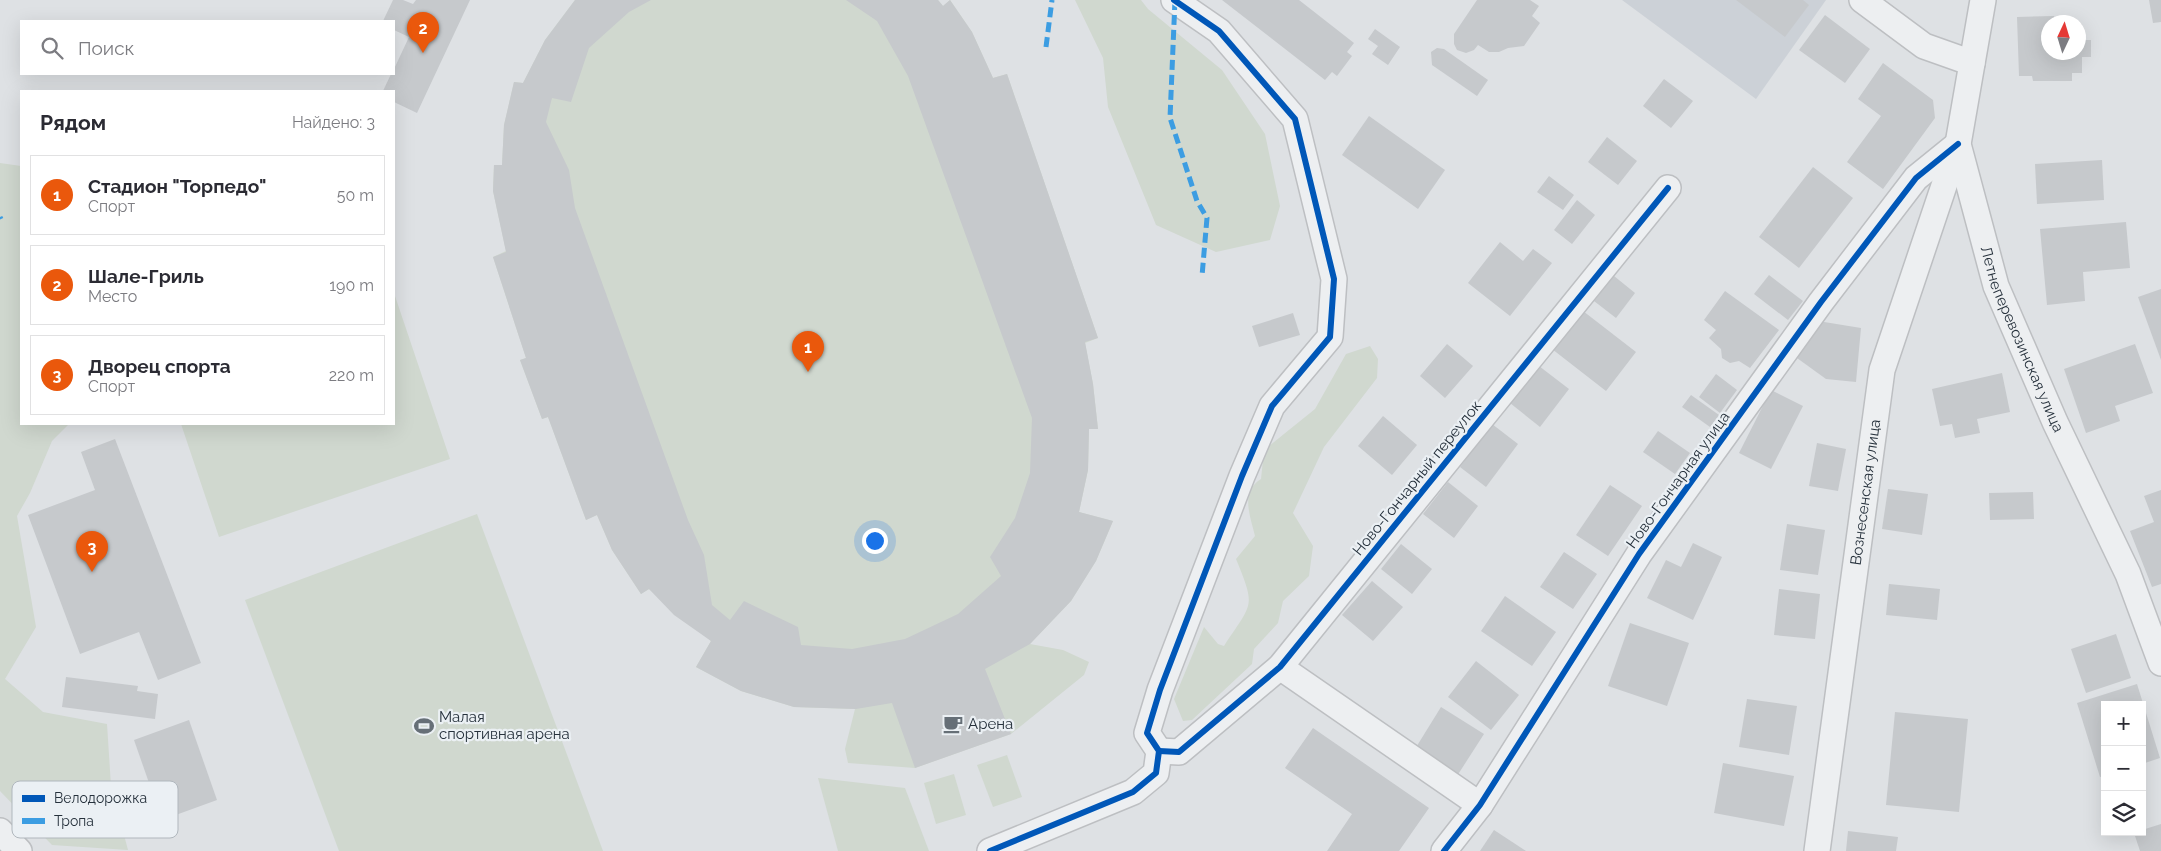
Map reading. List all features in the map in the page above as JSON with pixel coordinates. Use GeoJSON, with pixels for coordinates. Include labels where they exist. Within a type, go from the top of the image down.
{"type":"FeatureCollection","features":[{"type":"Feature","properties":{"kind":"street"},"geometry":{"type":"LineString","coordinates":[[990,851],[1133,792],[1156,773],[1159,751],[1147,733],[1157,699],[1242,476],[1272,406],[1330,337],[1334,279],[1295,119],[1219,31],[1174,0]]}},
{"type":"Feature","properties":{"kind":"street"},"geometry":{"type":"LineString","coordinates":[[1862,0],[1924,46],[1972,63]]}},
{"type":"Feature","properties":{"kind":"street","name":"Летнеперевозинская улица"},"geometry":{"type":"LineString","coordinates":[[1983,0],[1958,144],[1996,286],[2055,422],[2128,574],[2161,663]]}},
{"type":"Feature","properties":{"kind":"street","name":"Ново-Гончарная улица"},"geometry":{"type":"LineString","coordinates":[[1444,851],[1480,805],[1639,554],[1821,302],[1916,178],[1958,144]]}},
{"type":"Feature","properties":{"kind":"street","name":"Вознесенская улица"},"geometry":{"type":"LineString","coordinates":[[1817,851],[1882,370],[1958,144]]}},
{"type":"Feature","properties":{"kind":"street","name":"Ново-Гончарный переулок"},"geometry":{"type":"LineString","coordinates":[[1159,751],[1179,752],[1280,668],[1668,188]]}},
{"type":"Feature","properties":{"kind":"street"},"geometry":{"type":"LineString","coordinates":[[1280,668],[1480,805]]}},
{"type":"Feature","properties":{"kind":"street"},"geometry":{"type":"LineString","coordinates":[[0,831],[19,851]]}},
{"type":"Feature","properties":{"kind":"shaded area"},"geometry":{"type":"Polygon","coordinates":[[[575,0],[938,0],[943,6],[950,0],[972,32],[993,78],[1007,74],[1098,338],[1085,343],[1093,384],[1098,429],[1089,429],[1088,470],[1079,512],[1113,521],[1096,561],[1071,601],[1030,644],[1063,650],[1089,662],[1084,675],[1011,734],[915,768],[848,763],[845,749],[855,709],[794,707],[741,691],[696,667],[711,641],[649,589],[641,594],[612,550],[597,515],[586,520],[548,417],[542,419],[520,360],[526,358],[493,257],[506,251],[493,191],[494,165],[502,165],[504,125],[514,82],[523,83],[545,40],[575,0]]]}},
{"type":"Feature","properties":{"kind":"shaded area"},"geometry":{"type":"Polygon","coordinates":[[[1075,0],[1141,0],[1148,9],[1222,70],[1265,134],[1280,206],[1270,240],[1216,252],[1156,225],[1108,107],[1103,58],[1075,0]]]}},
{"type":"Feature","properties":{"kind":"shaded area"},"geometry":{"type":"Polygon","coordinates":[[[1622,0],[1826,0],[1756,99],[1622,0]]]}},
{"type":"Feature","properties":{"kind":"shaded area"},"geometry":{"type":"Polygon","coordinates":[[[0,163],[20,166],[20,425],[68,425],[52,441],[30,493],[17,516],[36,627],[5,679],[43,712],[107,724],[111,781],[12,781],[12,803],[0,791],[0,163]]]}},
{"type":"Feature","properties":{"kind":"shaded area"},"geometry":{"type":"Polygon","coordinates":[[[395,296],[450,459],[219,537],[181,425],[395,425],[395,296]]]}},
{"type":"Feature","properties":{"kind":"shaded area"},"geometry":{"type":"Polygon","coordinates":[[[1370,346],[1378,359],[1377,378],[1324,447],[1293,513],[1313,546],[1309,576],[1283,601],[1278,623],[1254,649],[1252,664],[1192,720],[1183,721],[1174,699],[1204,627],[1218,644],[1224,646],[1246,612],[1249,596],[1236,559],[1255,536],[1248,504],[1250,490],[1261,479],[1264,450],[1315,409],[1346,354],[1370,346]]]}},
{"type":"Feature","properties":{"kind":"shaded area","name":"Малая спортивная арена"},"geometry":{"type":"Polygon","coordinates":[[[477,514],[603,851],[339,851],[245,600],[477,514]]]}},
{"type":"Feature","properties":{"kind":"shaded area"},"geometry":{"type":"Polygon","coordinates":[[[1007,755],[1022,797],[993,807],[977,765],[1007,755]]]}},
{"type":"Feature","properties":{"kind":"shaded area"},"geometry":{"type":"Polygon","coordinates":[[[954,774],[966,815],[936,824],[924,783],[954,774]]]}},
{"type":"Feature","properties":{"kind":"shaded area"},"geometry":{"type":"Polygon","coordinates":[[[818,778],[905,788],[929,851],[838,851],[818,778]]]}},
{"type":"Feature","properties":{"kind":"shaded area"},"geometry":{"type":"Polygon","coordinates":[[[45,838],[125,838],[128,850],[52,845],[45,838]]]}},
{"type":"Feature","properties":{"kind":"building"},"geometry":{"type":"Polygon","coordinates":[[[393,0],[403,0],[413,4],[416,0],[470,0],[417,113],[395,102],[395,90],[383,90],[391,75],[395,75],[395,67],[409,37],[395,30],[395,20],[383,20],[393,0]]]}},
{"type":"Feature","properties":{"kind":"building"},"geometry":{"type":"Polygon","coordinates":[[[575,0],[651,0],[629,12],[589,48],[571,102],[552,98],[546,122],[569,170],[575,208],[688,520],[704,555],[712,605],[730,620],[744,601],[798,627],[801,645],[852,649],[905,639],[958,614],[1001,576],[990,557],[1015,518],[1030,473],[1032,418],[908,76],[877,21],[846,0],[938,0],[943,6],[950,0],[972,32],[993,78],[1007,74],[1098,338],[1085,342],[1093,384],[1098,429],[1089,429],[1088,470],[1079,512],[1113,521],[1096,561],[1071,601],[1030,644],[985,669],[1011,734],[915,768],[892,703],[856,709],[794,707],[741,691],[696,667],[711,641],[674,615],[649,589],[641,594],[612,550],[597,515],[586,520],[548,417],[542,419],[520,360],[526,358],[493,257],[506,252],[493,191],[494,165],[502,165],[504,125],[514,82],[523,83],[545,40],[575,0]]]}},
{"type":"Feature","properties":{"kind":"building"},"geometry":{"type":"Polygon","coordinates":[[[1222,0],[1299,0],[1354,43],[1347,52],[1352,56],[1337,76],[1332,72],[1325,80],[1222,0]]]}},
{"type":"Feature","properties":{"kind":"building"},"geometry":{"type":"Polygon","coordinates":[[[1477,0],[1530,0],[1539,6],[1532,16],[1540,23],[1524,46],[1508,48],[1499,52],[1489,52],[1478,45],[1474,50],[1466,53],[1457,50],[1454,44],[1454,34],[1477,0]]]}},
{"type":"Feature","properties":{"kind":"building"},"geometry":{"type":"Polygon","coordinates":[[[1736,0],[1803,0],[1809,5],[1785,37],[1736,0]]]}},
{"type":"Feature","properties":{"kind":"building"},"geometry":{"type":"Polygon","coordinates":[[[2149,0],[2161,0],[2161,22],[2153,23],[2149,0]]]}},
{"type":"Feature","properties":{"kind":"building"},"geometry":{"type":"Polygon","coordinates":[[[1825,15],[1870,49],[1845,83],[1799,50],[1825,15]]]}},
{"type":"Feature","properties":{"kind":"building"},"geometry":{"type":"Polygon","coordinates":[[[2041,16],[2041,60],[2082,60],[2082,73],[2072,73],[2072,81],[2033,81],[2032,76],[2019,76],[2017,17],[2041,16]]]}},
{"type":"Feature","properties":{"kind":"building"},"geometry":{"type":"Polygon","coordinates":[[[1375,29],[1400,47],[1388,65],[1372,54],[1378,46],[1368,39],[1375,29]]]}},
{"type":"Feature","properties":{"kind":"building"},"geometry":{"type":"Polygon","coordinates":[[[2086,40],[2091,40],[2091,57],[2086,57],[2086,40]]]}},
{"type":"Feature","properties":{"kind":"building"},"geometry":{"type":"Polygon","coordinates":[[[1437,48],[1444,49],[1488,80],[1477,96],[1432,65],[1431,52],[1437,48]]]}},
{"type":"Feature","properties":{"kind":"building"},"geometry":{"type":"Polygon","coordinates":[[[1883,63],[1933,100],[1935,118],[1883,189],[1847,162],[1881,116],[1858,99],[1883,63]]]}},
{"type":"Feature","properties":{"kind":"building"},"geometry":{"type":"Polygon","coordinates":[[[1664,79],[1693,101],[1671,128],[1643,106],[1664,79]]]}},
{"type":"Feature","properties":{"kind":"building"},"geometry":{"type":"Polygon","coordinates":[[[1369,116],[1445,170],[1418,209],[1342,155],[1369,116]]]}},
{"type":"Feature","properties":{"kind":"building"},"geometry":{"type":"Polygon","coordinates":[[[1607,137],[1637,161],[1618,185],[1588,162],[1607,137]]]}},
{"type":"Feature","properties":{"kind":"building"},"geometry":{"type":"Polygon","coordinates":[[[2102,160],[2104,200],[2037,204],[2035,164],[2102,160]]]}},
{"type":"Feature","properties":{"kind":"building"},"geometry":{"type":"Polygon","coordinates":[[[1813,167],[1853,198],[1799,268],[1759,237],[1813,167]]]}},
{"type":"Feature","properties":{"kind":"building"},"geometry":{"type":"Polygon","coordinates":[[[1549,176],[1574,195],[1563,210],[1537,192],[1549,176]]]}},
{"type":"Feature","properties":{"kind":"building"},"geometry":{"type":"Polygon","coordinates":[[[1577,200],[1595,215],[1572,244],[1554,230],[1577,200]]]}},
{"type":"Feature","properties":{"kind":"building"},"geometry":{"type":"Polygon","coordinates":[[[2126,222],[2130,268],[2083,272],[2085,301],[2047,305],[2040,229],[2126,222]]]}},
{"type":"Feature","properties":{"kind":"building"},"geometry":{"type":"Polygon","coordinates":[[[1500,242],[1523,261],[1533,249],[1552,263],[1510,316],[1468,283],[1500,242]]]}},
{"type":"Feature","properties":{"kind":"building"},"geometry":{"type":"Polygon","coordinates":[[[1769,275],[1803,301],[1788,320],[1754,294],[1769,275]]]}},
{"type":"Feature","properties":{"kind":"building"},"geometry":{"type":"Polygon","coordinates":[[[1614,276],[1635,293],[1616,318],[1594,301],[1614,276]]]}},
{"type":"Feature","properties":{"kind":"building"},"geometry":{"type":"Polygon","coordinates":[[[2161,289],[2161,360],[2138,297],[2161,289]]]}},
{"type":"Feature","properties":{"kind":"building"},"geometry":{"type":"Polygon","coordinates":[[[1725,291],[1779,330],[1750,368],[1739,361],[1730,363],[1722,358],[1721,349],[1709,338],[1716,330],[1704,320],[1725,291]]]}},
{"type":"Feature","properties":{"kind":"building"},"geometry":{"type":"Polygon","coordinates":[[[1583,311],[1636,352],[1606,391],[1552,349],[1583,311]]]}},
{"type":"Feature","properties":{"kind":"building"},"geometry":{"type":"Polygon","coordinates":[[[1293,313],[1300,335],[1259,347],[1252,326],[1293,313]]]}},
{"type":"Feature","properties":{"kind":"building"},"geometry":{"type":"Polygon","coordinates":[[[1818,321],[1861,328],[1856,382],[1826,379],[1797,358],[1818,321]]]}},
{"type":"Feature","properties":{"kind":"building"},"geometry":{"type":"Polygon","coordinates":[[[1447,344],[1473,366],[1445,398],[1420,376],[1447,344]]]}},
{"type":"Feature","properties":{"kind":"building"},"geometry":{"type":"Polygon","coordinates":[[[2135,344],[2153,393],[2115,406],[2120,421],[2086,433],[2064,369],[2135,344]]]}},
{"type":"Feature","properties":{"kind":"building"},"geometry":{"type":"Polygon","coordinates":[[[1539,366],[1569,389],[1540,427],[1510,403],[1539,366]]]}},
{"type":"Feature","properties":{"kind":"building"},"geometry":{"type":"Polygon","coordinates":[[[2002,373],[2010,412],[1977,419],[1980,433],[1955,438],[1952,424],[1940,426],[1932,389],[2002,373]]]}},
{"type":"Feature","properties":{"kind":"building"},"geometry":{"type":"Polygon","coordinates":[[[1716,374],[1737,390],[1720,413],[1699,397],[1716,374]]]}},
{"type":"Feature","properties":{"kind":"building"},"geometry":{"type":"Polygon","coordinates":[[[1771,390],[1803,406],[1771,469],[1739,453],[1771,390]]]}},
{"type":"Feature","properties":{"kind":"building"},"geometry":{"type":"Polygon","coordinates":[[[1691,395],[1719,415],[1710,427],[1682,407],[1691,395]]]}},
{"type":"Feature","properties":{"kind":"building"},"geometry":{"type":"Polygon","coordinates":[[[1383,416],[1417,445],[1392,475],[1358,446],[1383,416]]]}},
{"type":"Feature","properties":{"kind":"building"},"geometry":{"type":"Polygon","coordinates":[[[1492,424],[1518,444],[1486,487],[1460,467],[1492,424]]]}},
{"type":"Feature","properties":{"kind":"building"},"geometry":{"type":"Polygon","coordinates":[[[1658,431],[1690,453],[1675,474],[1643,452],[1658,431]]]}},
{"type":"Feature","properties":{"kind":"building"},"geometry":{"type":"Polygon","coordinates":[[[115,439],[201,663],[158,680],[139,632],[80,654],[28,515],[95,490],[81,452],[115,439]]]}},
{"type":"Feature","properties":{"kind":"building"},"geometry":{"type":"Polygon","coordinates":[[[1817,443],[1846,449],[1838,491],[1809,486],[1817,443]]]}},
{"type":"Feature","properties":{"kind":"building"},"geometry":{"type":"Polygon","coordinates":[[[1448,482],[1478,506],[1454,538],[1423,514],[1448,482]]]}},
{"type":"Feature","properties":{"kind":"building"},"geometry":{"type":"Polygon","coordinates":[[[1610,485],[1642,506],[1608,556],[1576,535],[1610,485]]]}},
{"type":"Feature","properties":{"kind":"building"},"geometry":{"type":"Polygon","coordinates":[[[1888,489],[1928,494],[1922,535],[1882,529],[1888,489]]]}},
{"type":"Feature","properties":{"kind":"building"},"geometry":{"type":"Polygon","coordinates":[[[2161,490],[2161,584],[2152,587],[2130,531],[2154,522],[2144,496],[2161,490]]]}},
{"type":"Feature","properties":{"kind":"building"},"geometry":{"type":"Polygon","coordinates":[[[2033,492],[2034,519],[1990,520],[1989,493],[2033,492]]]}},
{"type":"Feature","properties":{"kind":"building"},"geometry":{"type":"Polygon","coordinates":[[[1787,524],[1825,530],[1818,575],[1780,570],[1787,524]]]}},
{"type":"Feature","properties":{"kind":"building"},"geometry":{"type":"Polygon","coordinates":[[[1693,543],[1722,557],[1693,620],[1647,598],[1666,560],[1681,567],[1693,543]]]}},
{"type":"Feature","properties":{"kind":"building"},"geometry":{"type":"Polygon","coordinates":[[[1401,544],[1432,569],[1412,594],[1381,569],[1401,544]]]}},
{"type":"Feature","properties":{"kind":"building"},"geometry":{"type":"Polygon","coordinates":[[[1564,552],[1597,574],[1573,609],[1540,587],[1564,552]]]}},
{"type":"Feature","properties":{"kind":"building"},"geometry":{"type":"Polygon","coordinates":[[[1372,581],[1403,607],[1373,641],[1342,615],[1372,581]]]}},
{"type":"Feature","properties":{"kind":"building"},"geometry":{"type":"Polygon","coordinates":[[[1889,584],[1940,589],[1937,620],[1886,615],[1889,584]]]}},
{"type":"Feature","properties":{"kind":"building"},"geometry":{"type":"Polygon","coordinates":[[[1779,589],[1820,594],[1815,639],[1774,635],[1779,589]]]}},
{"type":"Feature","properties":{"kind":"building"},"geometry":{"type":"Polygon","coordinates":[[[1505,596],[1556,632],[1532,666],[1481,631],[1505,596]]]}},
{"type":"Feature","properties":{"kind":"building"},"geometry":{"type":"Polygon","coordinates":[[[1630,623],[1689,643],[1667,706],[1608,686],[1630,623]]]}},
{"type":"Feature","properties":{"kind":"building"},"geometry":{"type":"Polygon","coordinates":[[[2116,634],[2131,678],[2086,693],[2071,649],[2116,634]]]}},
{"type":"Feature","properties":{"kind":"building"},"geometry":{"type":"Polygon","coordinates":[[[1476,661],[1519,695],[1491,730],[1448,697],[1476,661]]]}},
{"type":"Feature","properties":{"kind":"building"},"geometry":{"type":"Polygon","coordinates":[[[66,677],[138,686],[137,691],[158,694],[155,719],[62,707],[66,677]]]}},
{"type":"Feature","properties":{"kind":"building"},"geometry":{"type":"Polygon","coordinates":[[[2137,684],[2142,701],[2101,701],[2101,777],[2100,777],[2077,703],[2137,684]]]}},
{"type":"Feature","properties":{"kind":"building"},"geometry":{"type":"Polygon","coordinates":[[[1747,699],[1797,706],[1789,755],[1739,747],[1747,699]]]}},
{"type":"Feature","properties":{"kind":"building"},"geometry":{"type":"Polygon","coordinates":[[[1441,707],[1484,734],[1457,776],[1415,749],[1441,707]]]}},
{"type":"Feature","properties":{"kind":"building"},"geometry":{"type":"Polygon","coordinates":[[[1895,712],[1968,719],[1959,812],[1886,805],[1895,712]]]}},
{"type":"Feature","properties":{"kind":"building"},"geometry":{"type":"Polygon","coordinates":[[[2146,713],[2160,758],[2146,763],[2146,713]]]}},
{"type":"Feature","properties":{"kind":"building"},"geometry":{"type":"Polygon","coordinates":[[[189,720],[217,800],[178,814],[178,781],[148,781],[134,740],[189,720]]]}},
{"type":"Feature","properties":{"kind":"building"},"geometry":{"type":"Polygon","coordinates":[[[1313,728],[1429,808],[1399,851],[1327,851],[1352,814],[1285,768],[1313,728]]]}},
{"type":"Feature","properties":{"kind":"building"},"geometry":{"type":"Polygon","coordinates":[[[1723,763],[1794,776],[1784,826],[1714,813],[1723,763]]]}},
{"type":"Feature","properties":{"kind":"building"},"geometry":{"type":"Polygon","coordinates":[[[2161,824],[2161,851],[2140,851],[2135,836],[2146,836],[2146,829],[2161,824]]]}},
{"type":"Feature","properties":{"kind":"building"},"geometry":{"type":"Polygon","coordinates":[[[1494,830],[1526,851],[1480,851],[1494,830]]]}},
{"type":"Feature","properties":{"kind":"building"},"geometry":{"type":"Polygon","coordinates":[[[1848,831],[1898,837],[1896,851],[1846,851],[1848,831]]]}},
{"type":"Feature","properties":{"kind":"marked path"},"geometry":{"type":"LineString","coordinates":[[1046,47],[1052,0]]}},
{"type":"Feature","properties":{"kind":"marked path"},"geometry":{"type":"LineString","coordinates":[[1175,0],[1170,118],[1197,201],[1207,218],[1202,276]]}},
{"type":"Feature","properties":{"kind":"cycle path"},"geometry":{"type":"LineString","coordinates":[[990,851],[1133,792],[1156,773],[1159,751],[1147,733],[1160,690],[1242,476],[1272,406],[1330,337],[1334,279],[1295,119],[1219,31],[1174,0]]}},
{"type":"Feature","properties":{"kind":"cycle path"},"geometry":{"type":"LineString","coordinates":[[1444,851],[1480,805],[1639,554],[1821,302],[1916,178],[1958,144]]}},
{"type":"Feature","properties":{"kind":"cycle path"},"geometry":{"type":"LineString","coordinates":[[1159,751],[1179,752],[1280,667],[1668,188]]}},
{"type":"Feature","properties":{"kind":"place","name":"Шале-Гриль"},"geometry":{"type":"Point","coordinates":[423,53]}},
{"type":"Feature","properties":{"kind":"place","name":"Стадион \"Торпедо\""},"geometry":{"type":"Point","coordinates":[808,372]}},
{"type":"Feature","properties":{"kind":"place","name":"Дворец спорта"},"geometry":{"type":"Point","coordinates":[92,572]}},
{"type":"Feature","properties":{"kind":"place","name":"Арена"},"geometry":{"type":"Point","coordinates":[953,724]}},
{"type":"Feature","properties":{"kind":"place","name":"Малая спортивная арена"},"geometry":{"type":"Point","coordinates":[424,726]}}]}
